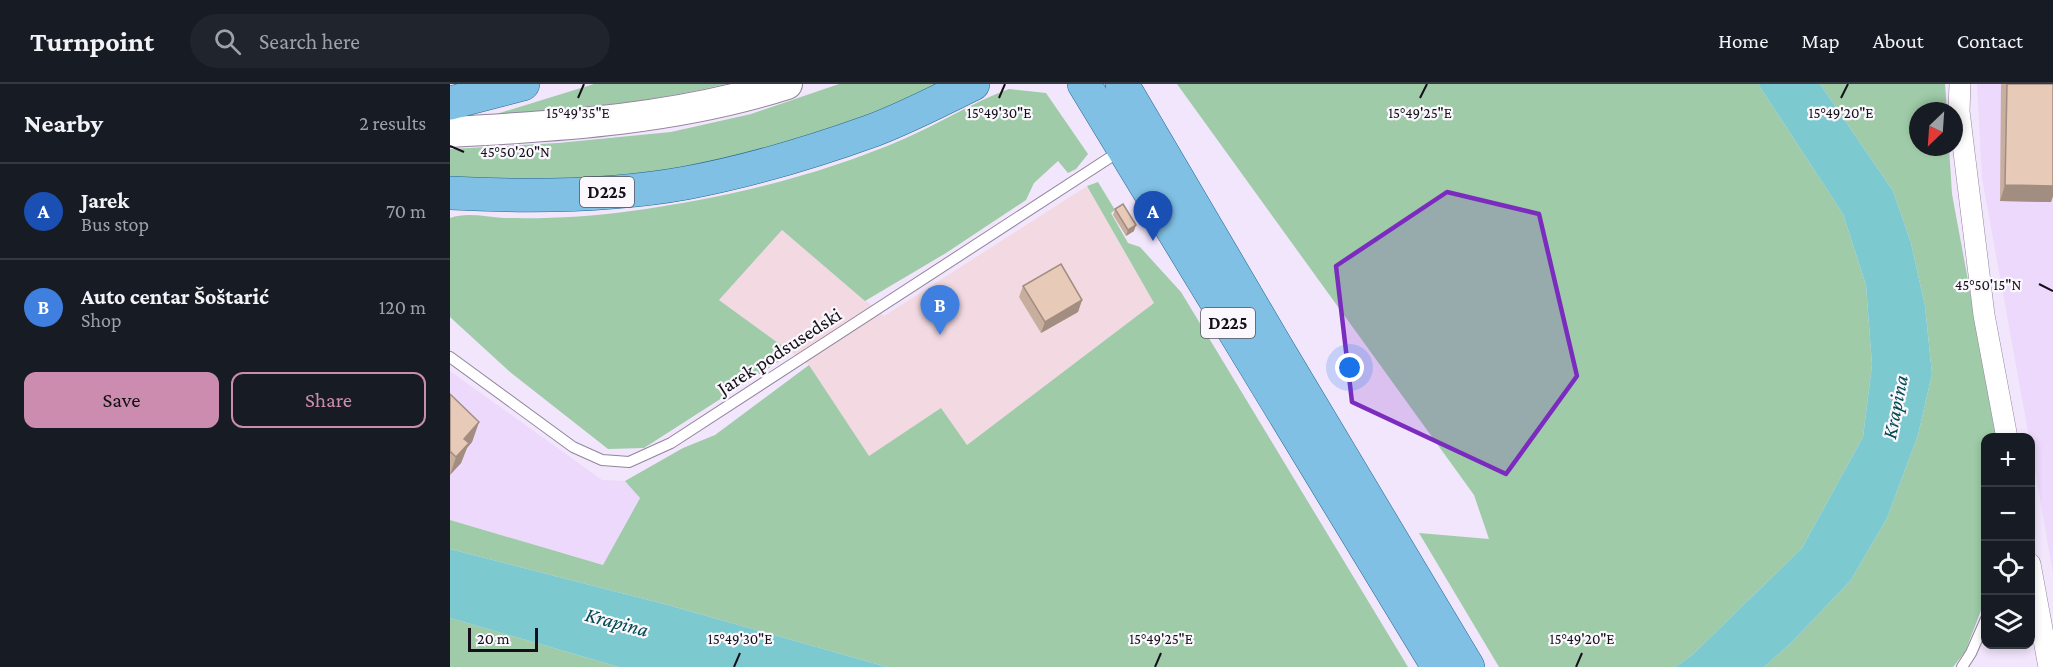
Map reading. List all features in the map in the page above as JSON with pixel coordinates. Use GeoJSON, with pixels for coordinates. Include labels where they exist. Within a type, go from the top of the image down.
{"type":"FeatureCollection","features":[{"type":"Feature","properties":{"kind":"main road"},"geometry":{"type":"LineString","coordinates":[[450,103],[523,84]]}},
{"type":"Feature","properties":{"kind":"main road"},"geometry":{"type":"LineString","coordinates":[[450,132],[637,118],[716,104],[787,84]]}},
{"type":"Feature","properties":{"kind":"main road"},"geometry":{"type":"LineString","coordinates":[[926,107],[950,84]]}},
{"type":"Feature","properties":{"kind":"main road","name":"D225"},"geometry":{"type":"LineString","coordinates":[[450,193],[494,196],[581,195],[685,183],[761,165],[876,129],[973,84]]}},
{"type":"Feature","properties":{"kind":"main road","name":"D225"},"geometry":{"type":"LineString","coordinates":[[1084,84],[1123,149],[1385,553],[1468,667]]}},
{"type":"Feature","properties":{"kind":"main road","name":"D225"},"geometry":{"type":"LineString","coordinates":[[1122,84],[1385,553],[1438,667]]}},
{"type":"Feature","properties":{"kind":"street"},"geometry":{"type":"LineString","coordinates":[[1960,84],[1959,111],[1984,315],[2006,433]]}},
{"type":"Feature","properties":{"kind":"street"},"geometry":{"type":"LineString","coordinates":[[2035,587],[2049,667]]}},
{"type":"Feature","properties":{"kind":"lane","name":"Jarek podsusedski"},"geometry":{"type":"LineString","coordinates":[[450,357],[573,447],[602,460],[629,462],[671,442],[1123,149]]}},
{"type":"Feature","properties":{"kind":"lane"},"geometry":{"type":"LineString","coordinates":[[1962,667],[1981,630]]}},
{"type":"Feature","properties":{"kind":"highlighted area"},"geometry":{"type":"Polygon","coordinates":[[[1447,192],[1539,214],[1577,376],[1506,474],[1352,402],[1336,266],[1447,192]]]}},
{"type":"Feature","properties":{"kind":"shaded area"},"geometry":{"type":"Polygon","coordinates":[[[594,84],[726,84],[638,101],[490,116],[594,84]]]}},
{"type":"Feature","properties":{"kind":"shaded area"},"geometry":{"type":"Polygon","coordinates":[[[839,84],[936,84],[888,108],[838,128],[736,158],[630,175],[576,179],[496,181],[450,178],[450,149],[558,143],[671,132],[751,114],[839,84]]]}},
{"type":"Feature","properties":{"kind":"shaded area"},"geometry":{"type":"Polygon","coordinates":[[[1177,84],[1758,84],[1843,214],[1866,285],[1872,365],[1863,437],[1802,548],[1691,656],[1675,667],[1499,667],[1419,533],[1489,539],[1474,495],[1177,84]]]}},
{"type":"Feature","properties":{"kind":"shaded area"},"geometry":{"type":"Polygon","coordinates":[[[1820,84],[1945,84],[1946,102],[1909,102],[1909,156],[1950,156],[1952,194],[1996,433],[1981,433],[1981,610],[1965,652],[1953,667],[1764,667],[1790,644],[1851,580],[1887,518],[1918,435],[1932,374],[1925,306],[1911,243],[1893,191],[1820,84]]]}},
{"type":"Feature","properties":{"kind":"shaded area"},"geometry":{"type":"Polygon","coordinates":[[[1977,84],[2053,84],[2053,573],[2035,471],[2035,433],[2028,433],[1982,178],[1977,84]]]}},
{"type":"Feature","properties":{"kind":"shaded area"},"geometry":{"type":"Polygon","coordinates":[[[1009,89],[1046,93],[1088,154],[1076,169],[1068,173],[1058,161],[1034,183],[1026,200],[946,253],[865,301],[782,230],[719,300],[792,353],[644,448],[608,449],[510,372],[450,317],[450,218],[470,215],[520,218],[599,215],[666,206],[771,184],[873,152],[1009,89]]]}},
{"type":"Feature","properties":{"kind":"shaded area"},"geometry":{"type":"Polygon","coordinates":[[[1098,182],[1115,210],[1111,213],[1128,243],[1140,247],[1181,292],[1408,667],[887,667],[668,605],[450,549],[450,520],[603,565],[640,498],[625,481],[683,448],[715,435],[809,365],[869,456],[941,408],[967,445],[1154,303],[1087,186],[1098,182]]]}},
{"type":"Feature","properties":{"kind":"shaded area"},"geometry":{"type":"Polygon","coordinates":[[[1087,186],[1154,303],[967,445],[941,409],[869,457],[809,365],[719,300],[782,230],[884,316],[1087,186]]]}},
{"type":"Feature","properties":{"kind":"shaded area"},"geometry":{"type":"Polygon","coordinates":[[[450,371],[602,480],[625,481],[640,497],[603,565],[450,520],[450,371]]]}},
{"type":"Feature","properties":{"kind":"shaded area"},"geometry":{"type":"Polygon","coordinates":[[[450,618],[619,667],[450,667],[450,618]]]}},
{"type":"Feature","properties":{"kind":"water","name":"Krapina"},"geometry":{"type":"Polygon","coordinates":[[[1758,84],[1820,84],[1893,191],[1911,243],[1925,306],[1932,374],[1918,435],[1887,518],[1851,580],[1790,644],[1764,667],[1675,667],[1691,656],[1802,548],[1863,437],[1872,365],[1866,285],[1843,214],[1758,84]]]}},
{"type":"Feature","properties":{"kind":"water","name":"Krapina"},"geometry":{"type":"Polygon","coordinates":[[[450,549],[668,605],[887,667],[619,667],[450,618],[450,549]]]}},
{"type":"Feature","properties":{"kind":"building"},"geometry":{"type":"Polygon","coordinates":[[[2007,84],[2053,84],[2053,186],[2005,185],[2007,84]]]}},
{"type":"Feature","properties":{"kind":"building"},"geometry":{"type":"Polygon","coordinates":[[[1123,204],[1136,225],[1128,230],[1115,209],[1123,204]]]}},
{"type":"Feature","properties":{"kind":"building"},"geometry":{"type":"Polygon","coordinates":[[[1061,264],[1082,300],[1045,322],[1023,286],[1061,264]]]}},
{"type":"Feature","properties":{"kind":"building"},"geometry":{"type":"Polygon","coordinates":[[[450,394],[479,422],[464,439],[469,443],[456,457],[450,453],[450,394]]]}},
{"type":"Feature","properties":{"kind":"place","name":"Jarek"},"geometry":{"type":"Point","coordinates":[1153,241]}},
{"type":"Feature","properties":{"kind":"place","name":"Auto centar Šoštarić"},"geometry":{"type":"Point","coordinates":[940,335]}}]}
